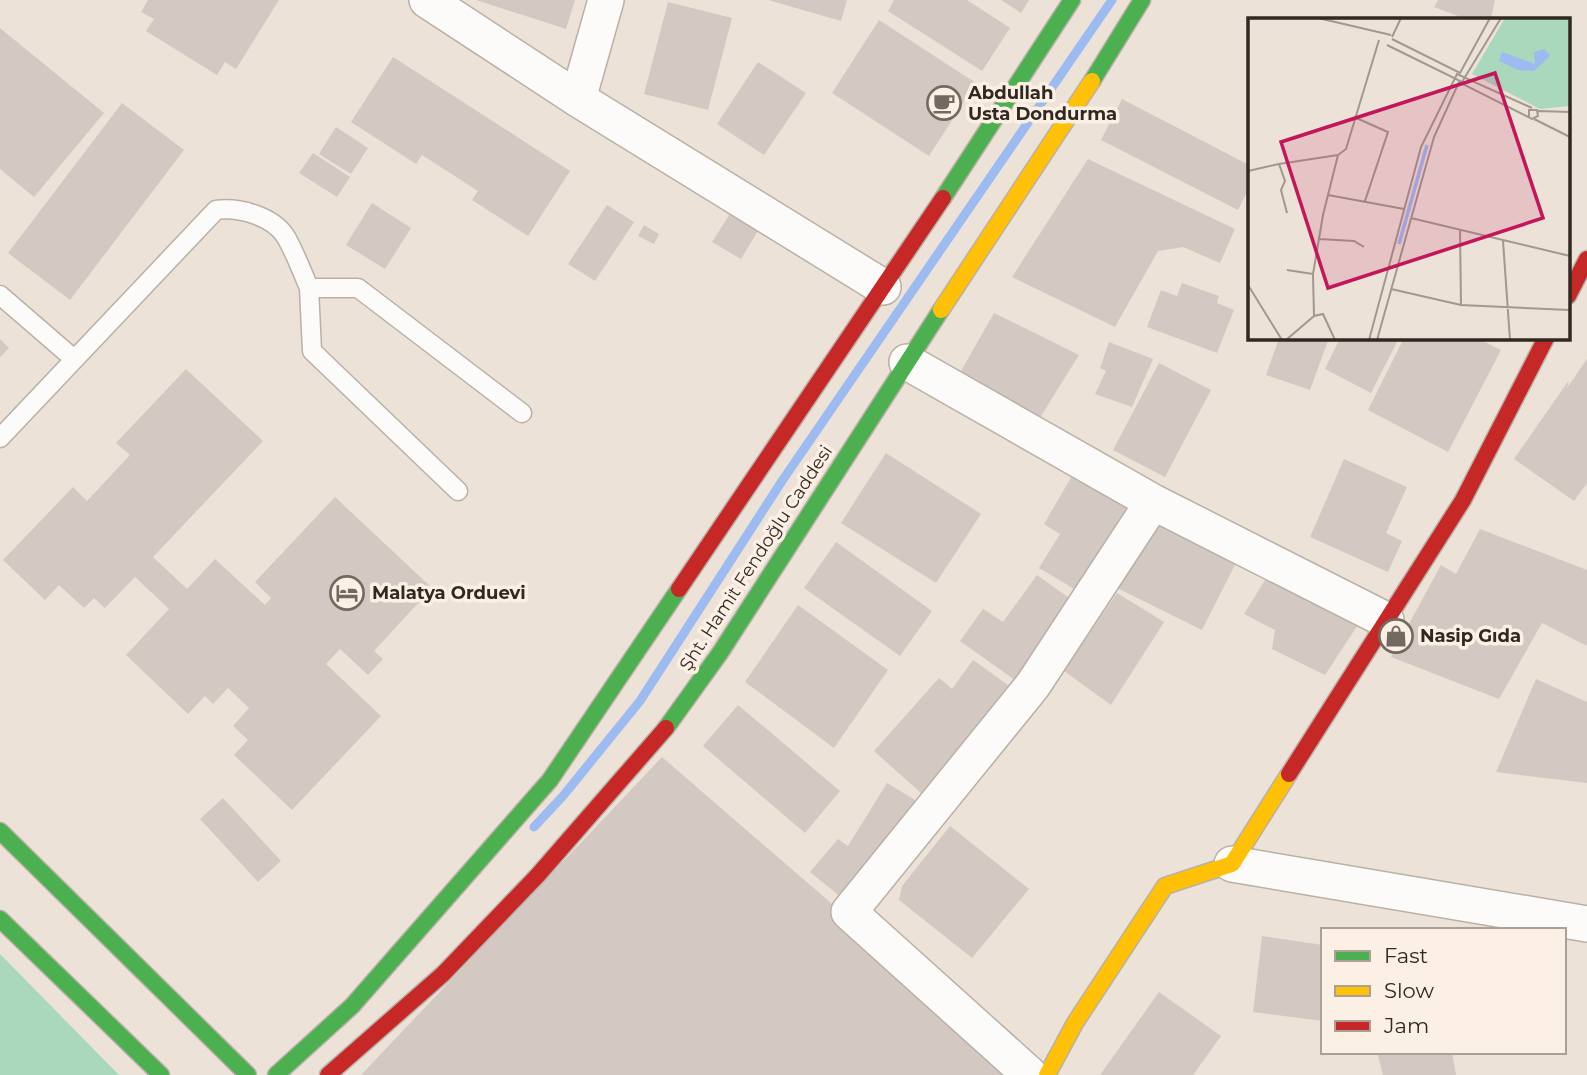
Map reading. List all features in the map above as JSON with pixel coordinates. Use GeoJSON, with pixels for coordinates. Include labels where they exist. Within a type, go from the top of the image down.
{"type":"FeatureCollection","features":[{"type":"Feature","properties":{"kind":"main road"},"geometry":{"type":"LineString","coordinates":[[276,1075],[352,1006],[550,780],[883,287],[1072,0]]}},
{"type":"Feature","properties":{"kind":"main road","name":"Şht. Hamit Fendoğlu Caddesi"},"geometry":{"type":"LineString","coordinates":[[327,1075],[443,974],[538,875],[658,739],[720,653],[907,362],[1061,131],[1142,0]]}},
{"type":"Feature","properties":{"kind":"main road"},"geometry":{"type":"LineString","coordinates":[[1570,292],[1587,259]]}},
{"type":"Feature","properties":{"kind":"main road"},"geometry":{"type":"LineString","coordinates":[[1047,1075],[1075,1023],[1165,886],[1232,864],[1463,500],[1540,340]]}},
{"type":"Feature","properties":{"kind":"main road"},"geometry":{"type":"LineString","coordinates":[[0,831],[248,1075]]}},
{"type":"Feature","properties":{"kind":"main road"},"geometry":{"type":"LineString","coordinates":[[0,919],[161,1075]]}},
{"type":"Feature","properties":{"kind":"street"},"geometry":{"type":"LineString","coordinates":[[427,0],[578,99],[883,287]]}},
{"type":"Feature","properties":{"kind":"street"},"geometry":{"type":"LineString","coordinates":[[578,99],[606,0]]}},
{"type":"Feature","properties":{"kind":"street"},"geometry":{"type":"LineString","coordinates":[[907,362],[1153,502],[1386,620]]}},
{"type":"Feature","properties":{"kind":"street"},"geometry":{"type":"LineString","coordinates":[[1030,1075],[849,912],[1033,685],[1153,502]]}},
{"type":"Feature","properties":{"kind":"street"},"geometry":{"type":"LineString","coordinates":[[1232,864],[1587,924]]}},
{"type":"Feature","properties":{"kind":"lane"},"geometry":{"type":"LineString","coordinates":[[0,438],[216,210],[230,208],[265,221],[284,235],[309,288],[312,351],[458,491]]}},
{"type":"Feature","properties":{"kind":"lane"},"geometry":{"type":"LineString","coordinates":[[309,288],[358,288],[522,413]]}},
{"type":"Feature","properties":{"kind":"lane"},"geometry":{"type":"LineString","coordinates":[[0,295],[74,359]]}},
{"type":"Feature","properties":{"kind":"green space"},"geometry":{"type":"Polygon","coordinates":[[[0,954],[119,1075],[0,1075],[0,954]]]}},
{"type":"Feature","properties":{"kind":"building"},"geometry":{"type":"Polygon","coordinates":[[[148,0],[279,0],[236,69],[225,62],[217,75],[146,31],[154,19],[141,12],[148,0]]]}},
{"type":"Feature","properties":{"kind":"building"},"geometry":{"type":"Polygon","coordinates":[[[476,0],[575,0],[566,29],[476,0]]]}},
{"type":"Feature","properties":{"kind":"building"},"geometry":{"type":"Polygon","coordinates":[[[768,0],[847,0],[841,21],[768,0]]]}},
{"type":"Feature","properties":{"kind":"building"},"geometry":{"type":"Polygon","coordinates":[[[894,0],[967,0],[1010,28],[982,71],[888,11],[894,0]]]}},
{"type":"Feature","properties":{"kind":"building"},"geometry":{"type":"Polygon","coordinates":[[[1001,0],[1029,0],[1021,13],[1001,0]]]}},
{"type":"Feature","properties":{"kind":"building"},"geometry":{"type":"Polygon","coordinates":[[[1438,0],[1495,0],[1491,18],[1457,18],[1458,16],[1434,7],[1438,0]]]}},
{"type":"Feature","properties":{"kind":"building"},"geometry":{"type":"Polygon","coordinates":[[[668,2],[732,18],[708,110],[644,94],[668,2]]]}},
{"type":"Feature","properties":{"kind":"building"},"geometry":{"type":"Polygon","coordinates":[[[879,20],[976,83],[929,156],[832,93],[879,20]]]}},
{"type":"Feature","properties":{"kind":"building"},"geometry":{"type":"Polygon","coordinates":[[[0,28],[104,113],[34,197],[0,169],[0,28]]]}},
{"type":"Feature","properties":{"kind":"building"},"geometry":{"type":"Polygon","coordinates":[[[393,57],[570,171],[528,236],[472,200],[478,191],[422,155],[416,164],[351,122],[393,57]]]}},
{"type":"Feature","properties":{"kind":"building"},"geometry":{"type":"Polygon","coordinates":[[[758,62],[806,93],[764,155],[717,124],[758,62]]]}},
{"type":"Feature","properties":{"kind":"building"},"geometry":{"type":"Polygon","coordinates":[[[1122,99],[1248,164],[1248,190],[1238,210],[1101,140],[1122,99]]]}},
{"type":"Feature","properties":{"kind":"building"},"geometry":{"type":"Polygon","coordinates":[[[122,103],[184,150],[70,300],[8,253],[122,103]]]}},
{"type":"Feature","properties":{"kind":"building"},"geometry":{"type":"Polygon","coordinates":[[[336,127],[368,148],[351,174],[319,154],[336,127]]]}},
{"type":"Feature","properties":{"kind":"building"},"geometry":{"type":"Polygon","coordinates":[[[313,153],[350,177],[337,197],[299,173],[313,153]]]}},
{"type":"Feature","properties":{"kind":"building"},"geometry":{"type":"Polygon","coordinates":[[[1088,159],[1235,229],[1220,263],[1183,247],[1158,251],[1115,327],[1012,277],[1088,159]]]}},
{"type":"Feature","properties":{"kind":"building"},"geometry":{"type":"Polygon","coordinates":[[[372,203],[411,228],[385,269],[346,245],[372,203]]]}},
{"type":"Feature","properties":{"kind":"building"},"geometry":{"type":"Polygon","coordinates":[[[607,205],[634,222],[595,281],[568,264],[607,205]]]}},
{"type":"Feature","properties":{"kind":"building"},"geometry":{"type":"Polygon","coordinates":[[[733,209],[761,226],[741,259],[712,242],[733,209]]]}},
{"type":"Feature","properties":{"kind":"building"},"geometry":{"type":"Polygon","coordinates":[[[644,225],[659,234],[654,244],[638,236],[644,225]]]}},
{"type":"Feature","properties":{"kind":"building"},"geometry":{"type":"Polygon","coordinates":[[[1182,283],[1219,296],[1217,303],[1234,310],[1217,353],[1147,327],[1161,290],[1177,296],[1182,283]]]}},
{"type":"Feature","properties":{"kind":"building"},"geometry":{"type":"Polygon","coordinates":[[[994,313],[1079,355],[1036,424],[957,378],[994,313]]]}},
{"type":"Feature","properties":{"kind":"building"},"geometry":{"type":"Polygon","coordinates":[[[0,339],[9,348],[0,357],[0,339]]]}},
{"type":"Feature","properties":{"kind":"building"},"geometry":{"type":"Polygon","coordinates":[[[1278,340],[1328,340],[1310,390],[1266,375],[1278,340]]]}},
{"type":"Feature","properties":{"kind":"building"},"geometry":{"type":"Polygon","coordinates":[[[1339,340],[1398,340],[1371,393],[1325,369],[1339,340]]]}},
{"type":"Feature","properties":{"kind":"building"},"geometry":{"type":"Polygon","coordinates":[[[1403,340],[1481,340],[1501,350],[1448,452],[1368,410],[1403,340]]]}},
{"type":"Feature","properties":{"kind":"building"},"geometry":{"type":"Polygon","coordinates":[[[1109,342],[1153,359],[1132,407],[1095,394],[1106,371],[1100,368],[1109,342]]]}},
{"type":"Feature","properties":{"kind":"building"},"geometry":{"type":"Polygon","coordinates":[[[1587,359],[1587,483],[1574,501],[1514,459],[1569,380],[1567,388],[1587,359]]]}},
{"type":"Feature","properties":{"kind":"building"},"geometry":{"type":"Polygon","coordinates":[[[1159,363],[1211,390],[1165,477],[1113,450],[1159,363]]]}},
{"type":"Feature","properties":{"kind":"building","name":"Malatya Orduevi"},"geometry":{"type":"Polygon","coordinates":[[[186,369],[263,441],[153,557],[187,589],[215,559],[265,605],[271,598],[255,582],[335,497],[432,588],[374,651],[383,659],[368,675],[340,649],[326,664],[381,716],[292,810],[234,755],[248,740],[233,726],[249,708],[228,688],[213,704],[205,696],[188,714],[126,655],[169,609],[135,577],[105,608],[94,598],[84,608],[59,585],[45,600],[3,560],[73,487],[87,501],[130,455],[116,443],[186,369]]]}},
{"type":"Feature","properties":{"kind":"building"},"geometry":{"type":"Polygon","coordinates":[[[886,453],[981,514],[936,583],[841,523],[886,453]]]}},
{"type":"Feature","properties":{"kind":"building"},"geometry":{"type":"Polygon","coordinates":[[[1344,459],[1407,487],[1386,533],[1402,541],[1388,572],[1310,537],[1344,459]]]}},
{"type":"Feature","properties":{"kind":"building"},"geometry":{"type":"Polygon","coordinates":[[[1076,469],[1135,505],[1081,593],[1039,568],[1060,534],[1044,524],[1076,469]]]}},
{"type":"Feature","properties":{"kind":"building"},"geometry":{"type":"Polygon","coordinates":[[[1153,512],[1240,555],[1202,630],[1115,587],[1153,512]]]}},
{"type":"Feature","properties":{"kind":"building"},"geometry":{"type":"Polygon","coordinates":[[[1480,529],[1587,570],[1587,646],[1542,623],[1499,699],[1391,657],[1441,565],[1456,574],[1480,529]]]}},
{"type":"Feature","properties":{"kind":"building"},"geometry":{"type":"Polygon","coordinates":[[[836,542],[932,611],[900,656],[804,588],[836,542]]]}},
{"type":"Feature","properties":{"kind":"building"},"geometry":{"type":"Polygon","coordinates":[[[1272,569],[1363,617],[1325,675],[1272,649],[1275,630],[1244,614],[1272,569]]]}},
{"type":"Feature","properties":{"kind":"building"},"geometry":{"type":"Polygon","coordinates":[[[1037,575],[1079,605],[1022,685],[960,641],[983,609],[1003,622],[1037,575]]]}},
{"type":"Feature","properties":{"kind":"building"},"geometry":{"type":"Polygon","coordinates":[[[1117,593],[1164,622],[1111,705],[1064,671],[1117,593]]]}},
{"type":"Feature","properties":{"kind":"building"},"geometry":{"type":"Polygon","coordinates":[[[798,605],[888,670],[834,748],[745,682],[798,605]]]}},
{"type":"Feature","properties":{"kind":"building"},"geometry":{"type":"Polygon","coordinates":[[[973,660],[1018,692],[931,802],[874,751],[939,678],[952,689],[973,660]]]}},
{"type":"Feature","properties":{"kind":"building"},"geometry":{"type":"Polygon","coordinates":[[[1536,679],[1587,702],[1587,783],[1496,772],[1536,679]]]}},
{"type":"Feature","properties":{"kind":"building"},"geometry":{"type":"Polygon","coordinates":[[[738,705],[840,791],[805,833],[703,746],[738,705]]]}},
{"type":"Feature","properties":{"kind":"building"},"geometry":{"type":"Polygon","coordinates":[[[662,757],[1030,1075],[361,1075],[662,757]]]}},
{"type":"Feature","properties":{"kind":"building"},"geometry":{"type":"Polygon","coordinates":[[[887,783],[920,803],[842,898],[810,872],[838,839],[848,846],[887,783]]]}},
{"type":"Feature","properties":{"kind":"building"},"geometry":{"type":"Polygon","coordinates":[[[223,798],[281,861],[258,882],[200,819],[223,798]]]}},
{"type":"Feature","properties":{"kind":"building"},"geometry":{"type":"Polygon","coordinates":[[[950,826],[1029,889],[972,958],[899,900],[902,886],[950,826]]]}},
{"type":"Feature","properties":{"kind":"building"},"geometry":{"type":"Polygon","coordinates":[[[1262,936],[1321,945],[1321,1021],[1253,1012],[1262,936]]]}},
{"type":"Feature","properties":{"kind":"building"},"geometry":{"type":"Polygon","coordinates":[[[1159,992],[1221,1036],[1193,1075],[1100,1075],[1159,992]]]}},
{"type":"Feature","properties":{"kind":"building"},"geometry":{"type":"Polygon","coordinates":[[[1378,1054],[1452,1054],[1456,1075],[1383,1075],[1378,1054]]]}},
{"type":"Feature","properties":{"kind":"waterway"},"geometry":{"type":"LineString","coordinates":[[534,827],[563,796],[640,701],[782,481],[1112,0]]}},
{"type":"Feature","properties":{"kind":"traffic: fast"},"geometry":{"type":"LineString","coordinates":[[943,198],[1072,0]]}},
{"type":"Feature","properties":{"kind":"traffic: fast"},"geometry":{"type":"LineString","coordinates":[[1092,81],[1142,0]]}},
{"type":"Feature","properties":{"kind":"traffic: fast"},"geometry":{"type":"LineString","coordinates":[[666,728],[720,653],[941,310]]}},
{"type":"Feature","properties":{"kind":"traffic: fast"},"geometry":{"type":"LineString","coordinates":[[276,1075],[352,1006],[550,780],[679,589]]}},
{"type":"Feature","properties":{"kind":"traffic: fast"},"geometry":{"type":"LineString","coordinates":[[0,831],[248,1075]]}},
{"type":"Feature","properties":{"kind":"traffic: fast"},"geometry":{"type":"LineString","coordinates":[[0,919],[161,1075]]}},
{"type":"Feature","properties":{"kind":"traffic: slow"},"geometry":{"type":"LineString","coordinates":[[941,310],[1092,81]]}},
{"type":"Feature","properties":{"kind":"traffic: slow"},"geometry":{"type":"LineString","coordinates":[[1047,1075],[1075,1023],[1165,886],[1232,864],[1289,774]]}},
{"type":"Feature","properties":{"kind":"traffic: jam"},"geometry":{"type":"LineString","coordinates":[[679,589],[943,198]]}},
{"type":"Feature","properties":{"kind":"traffic: jam"},"geometry":{"type":"LineString","coordinates":[[1570,292],[1587,259]]}},
{"type":"Feature","properties":{"kind":"traffic: jam"},"geometry":{"type":"LineString","coordinates":[[1289,774],[1463,500],[1545,340]]}},
{"type":"Feature","properties":{"kind":"traffic: jam"},"geometry":{"type":"LineString","coordinates":[[328,1075],[443,974],[538,875],[666,728]]}},
{"type":"Feature","properties":{"kind":"place","name":"Abdullah Usta Dondurma"},"geometry":{"type":"Point","coordinates":[944,103]}},
{"type":"Feature","properties":{"kind":"place","name":"Malatya Orduevi"},"geometry":{"type":"Point","coordinates":[347,593]}},
{"type":"Feature","properties":{"kind":"place","name":"Nasip Gıda"},"geometry":{"type":"Point","coordinates":[1396,636]}}]}
